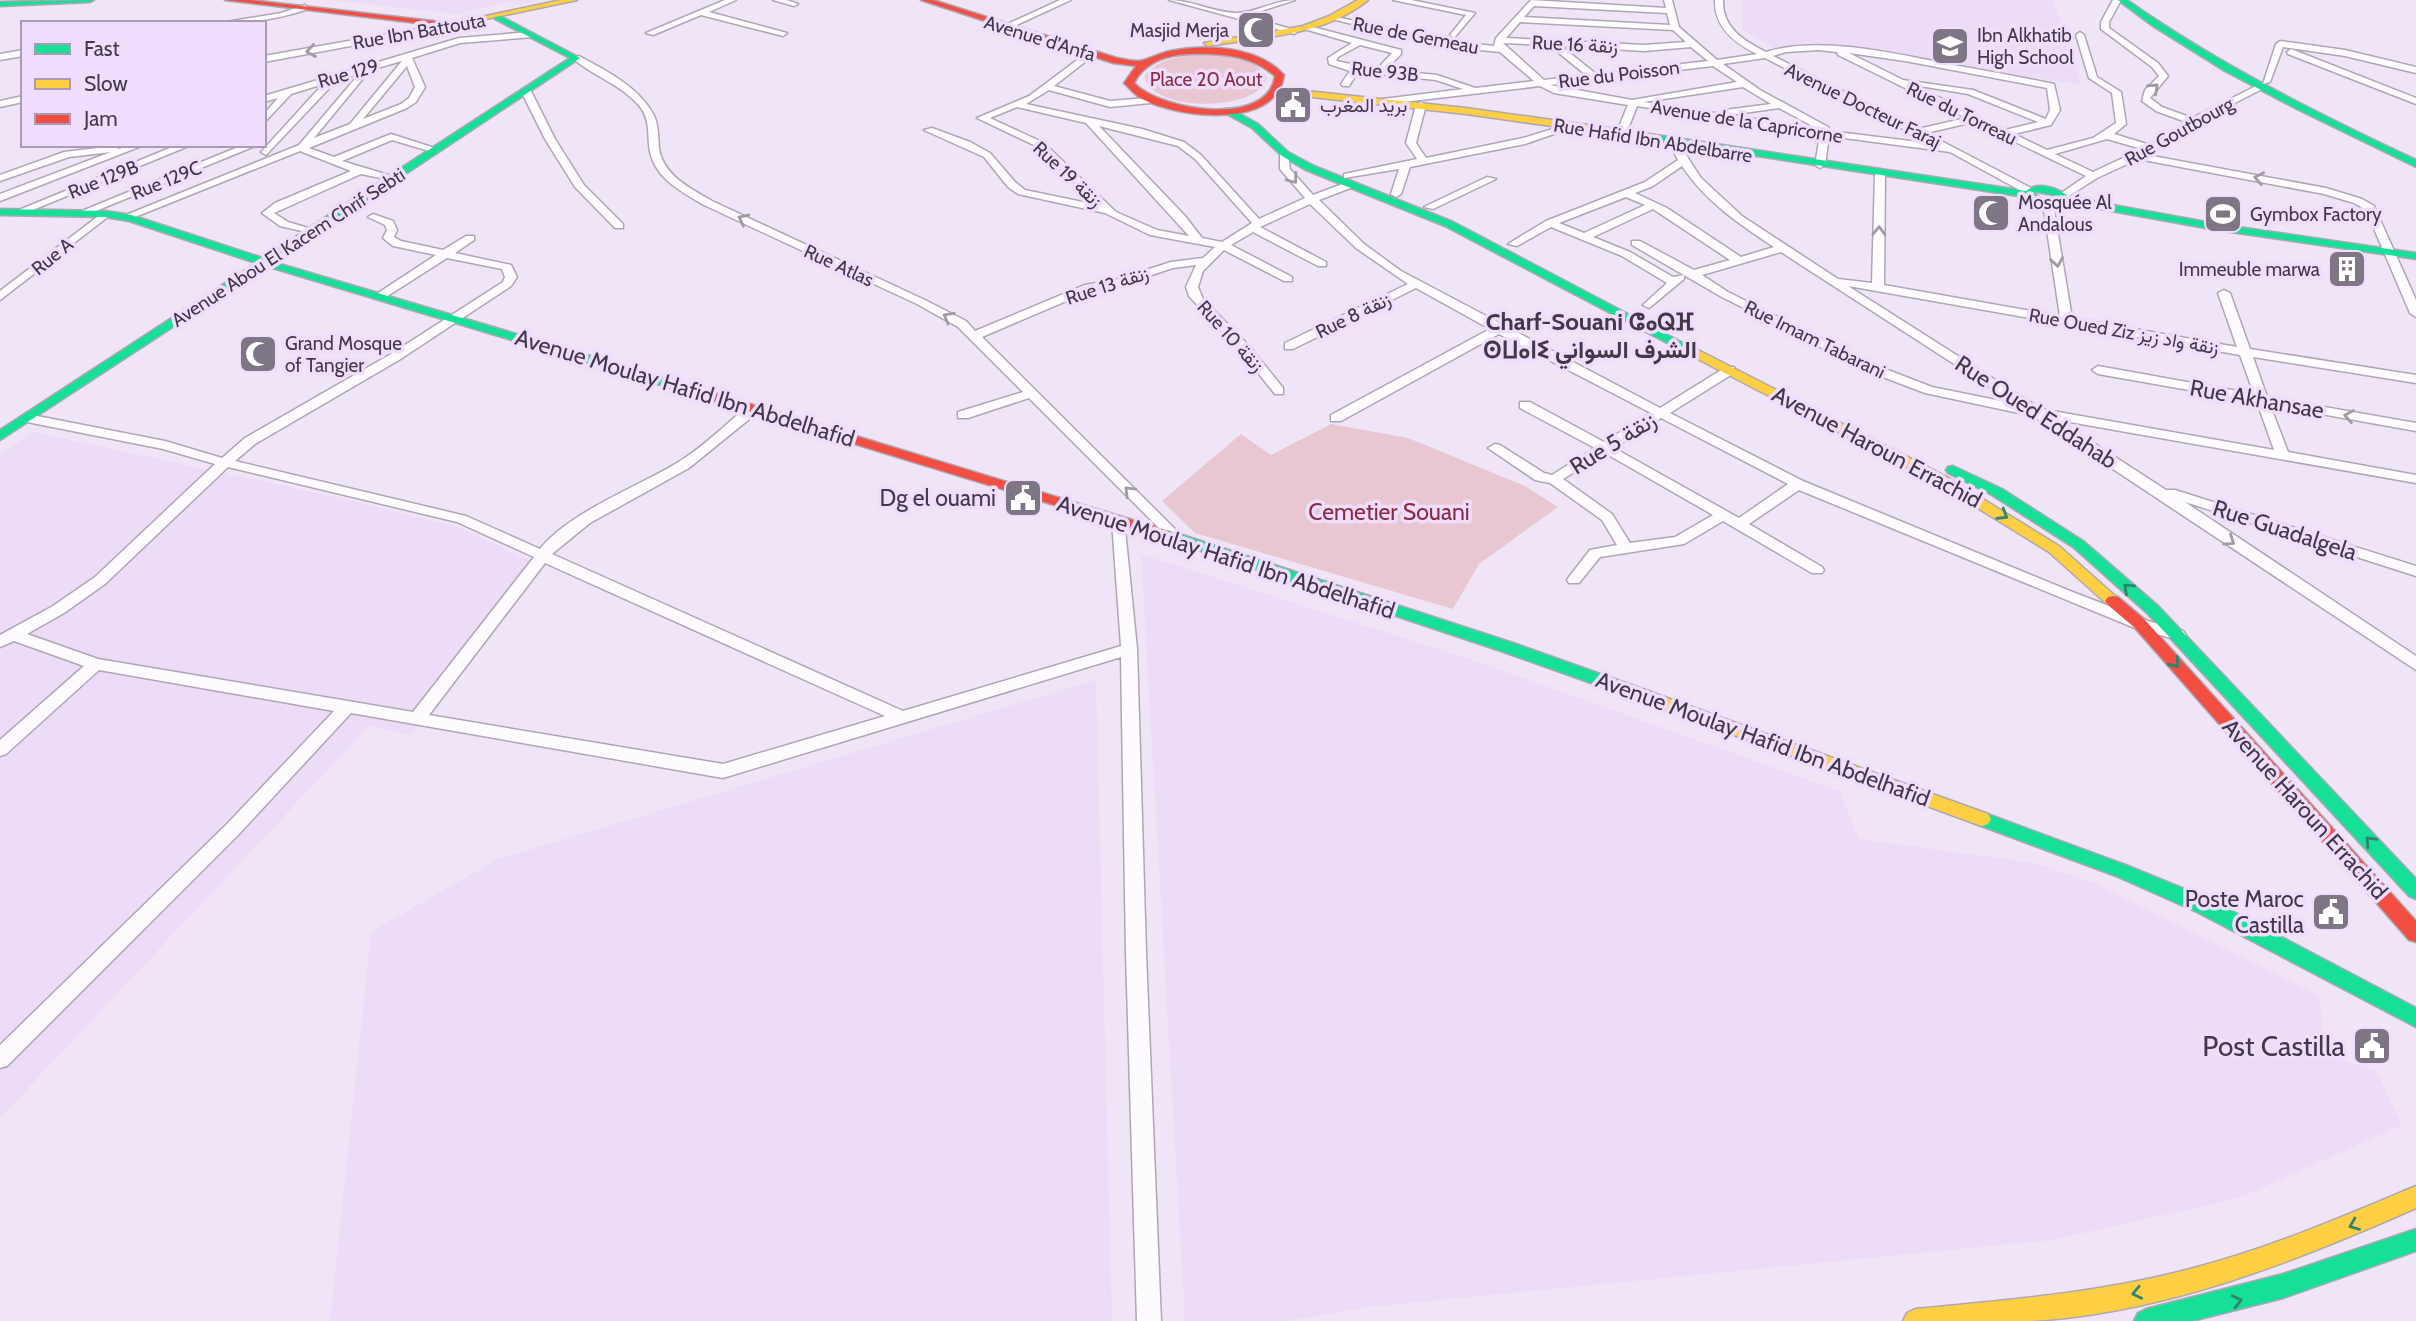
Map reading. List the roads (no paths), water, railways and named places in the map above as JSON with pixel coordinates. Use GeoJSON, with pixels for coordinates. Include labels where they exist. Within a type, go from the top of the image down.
{"type":"FeatureCollection","features":[{"type":"Feature","properties":{"kind":"street"},"geometry":{"type":"LineString","coordinates":[[0,2],[27,0]]}},
{"type":"Feature","properties":{"kind":"street"},"geometry":{"type":"LineString","coordinates":[[0,2],[90,0]]}},
{"type":"Feature","properties":{"kind":"street"},"geometry":{"type":"LineString","coordinates":[[229,0],[476,21]]}},
{"type":"Feature","properties":{"kind":"street","name":"Rue Ibn Battouta"},"geometry":{"type":"LineString","coordinates":[[266,59],[498,17],[573,0]]}},
{"type":"Feature","properties":{"kind":"street"},"geometry":{"type":"LineString","coordinates":[[650,33],[732,0]]}},
{"type":"Feature","properties":{"kind":"street"},"geometry":{"type":"LineString","coordinates":[[777,0],[794,4]]}},
{"type":"Feature","properties":{"kind":"street","name":"Avenue d'Anfa"},"geometry":{"type":"LineString","coordinates":[[925,0],[1137,69]]}},
{"type":"Feature","properties":{"kind":"street"},"geometry":{"type":"LineString","coordinates":[[1036,0],[1054,6]]}},
{"type":"Feature","properties":{"kind":"street"},"geometry":{"type":"LineString","coordinates":[[1005,27],[1067,0]]}},
{"type":"Feature","properties":{"kind":"street"},"geometry":{"type":"LineString","coordinates":[[1173,0],[1296,30],[1361,41],[1399,52],[1380,71]]}},
{"type":"Feature","properties":{"kind":"street"},"geometry":{"type":"LineString","coordinates":[[1236,16],[1291,0]]}},
{"type":"Feature","properties":{"kind":"street"},"geometry":{"type":"LineString","coordinates":[[1197,51],[1202,46],[1218,41],[1296,30],[1332,18],[1364,0]]}},
{"type":"Feature","properties":{"kind":"street"},"geometry":{"type":"LineString","coordinates":[[1397,0],[1471,14],[1454,35]]}},
{"type":"Feature","properties":{"kind":"street"},"geometry":{"type":"LineString","coordinates":[[1668,0],[1675,28],[1715,63],[1781,105],[1839,135]]}},
{"type":"Feature","properties":{"kind":"street","name":"Avenue Docteur Faraj"},"geometry":{"type":"LineString","coordinates":[[1719,0],[1718,10],[1724,26],[1740,41],[1764,56],[1955,150],[2029,193]]}},
{"type":"Feature","properties":{"kind":"street"},"geometry":{"type":"LineString","coordinates":[[2193,121],[2159,109],[2145,99],[2147,93],[2161,82],[2164,76],[2158,67],[2105,29],[2105,22],[2120,0],[2184,45],[2416,165]]}},
{"type":"Feature","properties":{"kind":"street"},"geometry":{"type":"LineString","coordinates":[[2137,0],[2192,41],[2262,85]]}},
{"type":"Feature","properties":{"kind":"street"},"geometry":{"type":"LineString","coordinates":[[1542,84],[1499,45],[1533,2],[1671,11]]}},
{"type":"Feature","properties":{"kind":"street"},"geometry":{"type":"LineString","coordinates":[[238,21],[282,15],[299,4],[450,25]]}},
{"type":"Feature","properties":{"kind":"street"},"geometry":{"type":"LineString","coordinates":[[1619,9],[1620,26]]}},
{"type":"Feature","properties":{"kind":"street"},"geometry":{"type":"LineString","coordinates":[[702,13],[783,33]]}},
{"type":"Feature","properties":{"kind":"street","name":"Rue Atlas"},"geometry":{"type":"LineString","coordinates":[[498,17],[609,78],[645,108],[652,122],[657,161],[678,184],[708,203],[939,311],[975,335],[1178,539]]}},
{"type":"Feature","properties":{"kind":"street","name":"Rue de Gemeau"},"geometry":{"type":"LineString","coordinates":[[1332,18],[1440,43],[1499,45]]}},
{"type":"Feature","properties":{"kind":"street"},"geometry":{"type":"LineString","coordinates":[[1518,19],[1675,28]]}},
{"type":"Feature","properties":{"kind":"street"},"geometry":{"type":"LineString","coordinates":[[1600,25],[1600,45],[1615,58]]}},
{"type":"Feature","properties":{"kind":"street"},"geometry":{"type":"LineString","coordinates":[[1250,56],[1296,30]]}},
{"type":"Feature","properties":{"kind":"street","name":"Rue 129"},"geometry":{"type":"LineString","coordinates":[[266,98],[464,40],[530,35]]}},
{"type":"Feature","properties":{"kind":"street"},"geometry":{"type":"LineString","coordinates":[[2046,153],[2106,135],[2122,124],[2117,95],[2114,90],[2093,78],[2080,35]]}},
{"type":"Feature","properties":{"kind":"street","name":"Rue 93B"},"geometry":{"type":"LineString","coordinates":[[1361,41],[1335,55],[1331,61],[1355,69],[1428,75],[1474,91]]}},
{"type":"Feature","properties":{"kind":"street"},"geometry":{"type":"LineString","coordinates":[[1549,41],[1594,77]]}},
{"type":"Feature","properties":{"kind":"street","name":"Rue 16 زنقة"},"geometry":{"type":"LineString","coordinates":[[1499,45],[1549,41],[1653,48],[1693,44]]}},
{"type":"Feature","properties":{"kind":"street"},"geometry":{"type":"LineString","coordinates":[[2262,85],[2279,46]]}},
{"type":"Feature","properties":{"kind":"street"},"geometry":{"type":"LineString","coordinates":[[2279,46],[2345,53],[2416,70]]}},
{"type":"Feature","properties":{"kind":"street"},"geometry":{"type":"LineString","coordinates":[[2279,46],[2416,102]]}},
{"type":"Feature","properties":{"kind":"street","name":"Rue du Poisson"},"geometry":{"type":"LineString","coordinates":[[1386,101],[1715,63],[1764,56],[1793,48],[1833,48],[2038,82],[2053,89],[2054,110],[2048,122]]}},
{"type":"Feature","properties":{"kind":"street","name":"Rue du Torreau"},"geometry":{"type":"LineString","coordinates":[[1833,48],[2093,176]]}},
{"type":"Feature","properties":{"kind":"street"},"geometry":{"type":"LineString","coordinates":[[1048,87],[1110,104],[1147,101],[1183,111],[1228,111],[1268,99],[1278,91],[1282,83],[1280,75],[1264,61],[1250,56],[1197,51],[1166,55],[1137,69],[1129,83],[1135,92],[1147,101]]}},
{"type":"Feature","properties":{"kind":"street"},"geometry":{"type":"LineString","coordinates":[[0,57],[21,54]]}},
{"type":"Feature","properties":{"kind":"street","name":"Rue 19 زنقة"},"geometry":{"type":"LineString","coordinates":[[1091,54],[1019,105],[982,118],[1041,145],[1106,210],[1154,233],[1223,245],[1289,279]]}},
{"type":"Feature","properties":{"kind":"street"},"geometry":{"type":"LineString","coordinates":[[125,217],[271,155],[301,148],[350,128],[413,100],[420,87],[407,58],[350,128]]}},
{"type":"Feature","properties":{"kind":"street","name":"Avenue Abou El Kacem Chrif Sebti"},"geometry":{"type":"LineString","coordinates":[[0,436],[576,58]]}},
{"type":"Feature","properties":{"kind":"street"},"geometry":{"type":"LineString","coordinates":[[1623,65],[1631,72]]}},
{"type":"Feature","properties":{"kind":"street"},"geometry":{"type":"LineString","coordinates":[[301,148],[367,68]]}},
{"type":"Feature","properties":{"kind":"street"},"geometry":{"type":"LineString","coordinates":[[1346,84],[1355,69]]}},
{"type":"Feature","properties":{"kind":"street"},"geometry":{"type":"LineString","coordinates":[[271,155],[334,78]]}},
{"type":"Feature","properties":{"kind":"street"},"geometry":{"type":"LineString","coordinates":[[1892,79],[1970,92],[2048,122]]}},
{"type":"Feature","properties":{"kind":"street","name":"Avenue de la Capricorne"},"geometry":{"type":"LineString","coordinates":[[1542,84],[1566,94],[1825,134],[1955,150]]}},
{"type":"Feature","properties":{"kind":"street"},"geometry":{"type":"LineString","coordinates":[[1620,102],[1745,84]]}},
{"type":"Feature","properties":{"kind":"street","name":"Rue Goutbourg"},"geometry":{"type":"LineString","coordinates":[[2065,198],[2093,176],[2151,149],[2193,121],[2262,85]]}},
{"type":"Feature","properties":{"kind":"street","name":"Rue 129"},"geometry":{"type":"LineString","coordinates":[[266,118],[290,90]]}},
{"type":"Feature","properties":{"kind":"street"},"geometry":{"type":"LineString","coordinates":[[526,91],[550,139],[580,187],[619,226]]}},
{"type":"Feature","properties":{"kind":"street","name":"Rue Hafid Ibn Abdelbarre"},"geometry":{"type":"LineString","coordinates":[[1278,91],[1475,112],[1880,174],[2029,193],[2046,189],[2065,198],[2217,227],[2416,256]]}},
{"type":"Feature","properties":{"kind":"street"},"geometry":{"type":"LineString","coordinates":[[1474,91],[1472,100],[1475,112]]}},
{"type":"Feature","properties":{"kind":"street"},"geometry":{"type":"LineString","coordinates":[[0,104],[21,99]]}},
{"type":"Feature","properties":{"kind":"street"},"geometry":{"type":"LineString","coordinates":[[1621,134],[1633,104]]}},
{"type":"Feature","properties":{"kind":"street"},"geometry":{"type":"LineString","coordinates":[[1019,105],[1155,135],[1190,149],[1255,226],[1322,264]]}},
{"type":"Feature","properties":{"kind":"street"},"geometry":{"type":"LineString","coordinates":[[1421,105],[1411,143],[1423,161]]}},
{"type":"Feature","properties":{"kind":"street"},"geometry":{"type":"LineString","coordinates":[[1710,116],[1781,105]]}},
{"type":"Feature","properties":{"kind":"street","name":"Avenue Haroun Errachid"},"geometry":{"type":"LineString","coordinates":[[1251,106],[1298,150],[1348,180],[1396,194],[1513,243],[1714,349],[1997,492],[2078,544],[2178,635],[2416,891]]}},
{"type":"Feature","properties":{"kind":"street","name":"Avenue Haroun Errachid"},"geometry":{"type":"LineString","coordinates":[[1228,111],[1255,126],[1285,154],[1484,240],[1942,480],[2005,516],[2054,549],[2140,624],[2416,934]]}},
{"type":"Feature","properties":{"kind":"street"},"geometry":{"type":"LineString","coordinates":[[2321,115],[2416,155]]}},
{"type":"Feature","properties":{"kind":"street"},"geometry":{"type":"LineString","coordinates":[[1916,132],[1973,119]]}},
{"type":"Feature","properties":{"kind":"street"},"geometry":{"type":"LineString","coordinates":[[1090,121],[1181,218],[1198,240]]}},
{"type":"Feature","properties":{"kind":"street"},"geometry":{"type":"LineString","coordinates":[[2003,134],[2048,122]]}},
{"type":"Feature","properties":{"kind":"street"},"geometry":{"type":"LineString","coordinates":[[1204,261],[1223,245],[1255,226],[1348,180],[1423,161],[1525,141],[1569,127]]}},
{"type":"Feature","properties":{"kind":"street"},"geometry":{"type":"LineString","coordinates":[[929,130],[981,151],[995,163],[1010,185],[1022,192],[1043,199],[1106,210]]}},
{"type":"Feature","properties":{"kind":"street"},"geometry":{"type":"LineString","coordinates":[[1820,165],[1825,134]]}},
{"type":"Feature","properties":{"kind":"street"},"geometry":{"type":"LineString","coordinates":[[2106,135],[2151,149]]}},
{"type":"Feature","properties":{"kind":"street"},"geometry":{"type":"LineString","coordinates":[[333,161],[391,137],[436,150]]}},
{"type":"Feature","properties":{"kind":"street","name":"Rue Oued Eddahab"},"geometry":{"type":"LineString","coordinates":[[1674,143],[1683,161],[1718,204],[2154,488],[2416,663]]}},
{"type":"Feature","properties":{"kind":"street"},"geometry":{"type":"LineString","coordinates":[[0,178],[66,154],[122,147]]}},
{"type":"Feature","properties":{"kind":"street"},"geometry":{"type":"LineString","coordinates":[[0,198],[133,147]]}},
{"type":"Feature","properties":{"kind":"street","name":"Rue 129B"},"geometry":{"type":"LineString","coordinates":[[19,212],[181,147]]}},
{"type":"Feature","properties":{"kind":"street","name":"Rue 129C"},"geometry":{"type":"LineString","coordinates":[[82,213],[247,147]]}},
{"type":"Feature","properties":{"kind":"street"},"geometry":{"type":"LineString","coordinates":[[251,147],[271,155]]}},
{"type":"Feature","properties":{"kind":"street"},"geometry":{"type":"LineString","coordinates":[[301,148],[360,171],[391,179]]}},
{"type":"Feature","properties":{"kind":"street"},"geometry":{"type":"LineString","coordinates":[[1285,154],[1284,165],[1288,175],[1311,199],[1360,246],[1416,285],[1798,485],[1949,549],[2140,624],[2178,635]]}},
{"type":"Feature","properties":{"kind":"street"},"geometry":{"type":"LineString","coordinates":[[2138,156],[2326,191],[2358,201],[2370,208],[2416,313]]}},
{"type":"Feature","properties":{"kind":"street"},"geometry":{"type":"LineString","coordinates":[[1513,243],[1550,223],[1649,184],[1683,161]]}},
{"type":"Feature","properties":{"kind":"street"},"geometry":{"type":"LineString","coordinates":[[1396,194],[1405,166]]}},
{"type":"Feature","properties":{"kind":"street"},"geometry":{"type":"LineString","coordinates":[[311,232],[284,224],[267,213],[279,205],[360,171]]}},
{"type":"Feature","properties":{"kind":"street"},"geometry":{"type":"LineString","coordinates":[[1878,288],[1880,174]]}},
{"type":"Feature","properties":{"kind":"street"},"geometry":{"type":"LineString","coordinates":[[1429,207],[1491,179]]}},
{"type":"Feature","properties":{"kind":"street"},"geometry":{"type":"LineString","coordinates":[[1625,192],[1654,205],[1740,261]]}},
{"type":"Feature","properties":{"kind":"street","name":"Rue Hafid Ibn Abdelbarre"},"geometry":{"type":"LineString","coordinates":[[2029,193],[2039,202],[2048,204]]}},
{"type":"Feature","properties":{"kind":"street"},"geometry":{"type":"LineString","coordinates":[[2065,198],[2063,203],[2048,204],[2067,321]]}},
{"type":"Feature","properties":{"kind":"street"},"geometry":{"type":"LineString","coordinates":[[1586,236],[1654,205]]}},
{"type":"Feature","properties":{"kind":"street","name":"Avenue Moulay Hafid Ibn Abdelhafid"},"geometry":{"type":"LineString","coordinates":[[0,212],[82,213],[125,217],[263,262],[382,295],[1178,539],[1520,651],[2065,848],[2204,906],[2416,1018]]}},
{"type":"Feature","properties":{"kind":"street","name":"Rue A"},"geometry":{"type":"LineString","coordinates":[[0,297],[105,214]]}},
{"type":"Feature","properties":{"kind":"street"},"geometry":{"type":"LineString","coordinates":[[6,639],[65,608],[111,572],[182,506],[223,462],[250,441],[396,358],[507,284],[511,277],[507,267],[445,256],[393,242],[388,238],[392,230],[389,223],[373,218]]}},
{"type":"Feature","properties":{"kind":"street"},"geometry":{"type":"LineString","coordinates":[[1550,223],[1626,254],[1673,282]]}},
{"type":"Feature","properties":{"kind":"street"},"geometry":{"type":"LineString","coordinates":[[382,295],[470,238]]}},
{"type":"Feature","properties":{"kind":"street","name":"Rue Imam Tabarani"},"geometry":{"type":"LineString","coordinates":[[1636,243],[1820,344],[1899,380],[1973,400],[2034,412],[2416,479]]}},
{"type":"Feature","properties":{"kind":"street"},"geometry":{"type":"LineString","coordinates":[[1649,305],[1682,276],[1782,248]]}},
{"type":"Feature","properties":{"kind":"street","name":"Rue 13 زنقة"},"geometry":{"type":"LineString","coordinates":[[975,335],[1088,287],[1117,283],[1171,265],[1204,261]]}},
{"type":"Feature","properties":{"kind":"street","name":"Rue 10 زنقة"},"geometry":{"type":"LineString","coordinates":[[1204,261],[1192,284],[1193,293],[1279,391]]}},
{"type":"Feature","properties":{"kind":"street","name":"Rue Oued Ziz زنقة واد زيز"},"geometry":{"type":"LineString","coordinates":[[1832,279],[2416,379]]}},
{"type":"Feature","properties":{"kind":"street","name":"Rue 8 زنقة"},"geometry":{"type":"LineString","coordinates":[[1289,346],[1416,285]]}},
{"type":"Feature","properties":{"kind":"street"},"geometry":{"type":"LineString","coordinates":[[2224,293],[2282,455]]}},
{"type":"Feature","properties":{"kind":"street"},"geometry":{"type":"LineString","coordinates":[[1336,418],[1499,329]]}},
{"type":"Feature","properties":{"kind":"street","name":"Rue 5 زنقة"},"geometry":{"type":"LineString","coordinates":[[1495,448],[1540,477],[1554,479],[1730,370]]}},
{"type":"Feature","properties":{"kind":"street","name":"Rue Akhansae"},"geometry":{"type":"LineString","coordinates":[[2098,370],[2416,427]]}},
{"type":"Feature","properties":{"kind":"street"},"geometry":{"type":"LineString","coordinates":[[963,415],[1031,393]]}},
{"type":"Feature","properties":{"kind":"street"},"geometry":{"type":"LineString","coordinates":[[1525,405],[1664,480],[1817,570]]}},
{"type":"Feature","properties":{"kind":"street"},"geometry":{"type":"LineString","coordinates":[[418,718],[551,545],[585,520],[684,465],[753,409]]}},
{"type":"Feature","properties":{"kind":"street"},"geometry":{"type":"LineString","coordinates":[[27,418],[165,445],[223,462],[461,519],[902,717]]}},
{"type":"Feature","properties":{"kind":"street"},"geometry":{"type":"LineString","coordinates":[[1554,479],[1607,517],[1625,547]]}},
{"type":"Feature","properties":{"kind":"street"},"geometry":{"type":"LineString","coordinates":[[1740,524],[1798,485]]}},
{"type":"Feature","properties":{"kind":"street","name":"Rue Guadalgela"},"geometry":{"type":"LineString","coordinates":[[2154,488],[2416,571]]}},
{"type":"Feature","properties":{"kind":"street"},"geometry":{"type":"LineString","coordinates":[[1574,580],[1595,553],[1625,547],[1654,547],[1679,541],[1723,515]]}},
{"type":"Feature","properties":{"kind":"street"},"geometry":{"type":"LineString","coordinates":[[1119,522],[1129,649],[1136,967],[1149,1321]]}},
{"type":"Feature","properties":{"kind":"street"},"geometry":{"type":"LineString","coordinates":[[6,639],[96,664],[723,771],[1129,649]]}},
{"type":"Feature","properties":{"kind":"street"},"geometry":{"type":"LineString","coordinates":[[0,750],[96,664]]}},
{"type":"Feature","properties":{"kind":"street"},"geometry":{"type":"LineString","coordinates":[[0,1059],[233,829],[346,708]]}},
{"type":"Feature","properties":{"kind":"street"},"geometry":{"type":"LineString","coordinates":[[1916,1321],[2070,1305],[2190,1281],[2337,1232],[2416,1197]]}},
{"type":"Feature","properties":{"kind":"street"},"geometry":{"type":"LineString","coordinates":[[2147,1321],[2255,1296],[2416,1240]]}},
{"type":"Feature","properties":{"kind":"place","name":"Masjid Merja"},"geometry":{"type":"Point","coordinates":[1256,30]}},
{"type":"Feature","properties":{"kind":"place","name":"Ibn Alkhatib High School"},"geometry":{"type":"Point","coordinates":[1950,46]}},
{"type":"Feature","properties":{"kind":"place","name":"بريد المغرب"},"geometry":{"type":"Point","coordinates":[1293,105]}},
{"type":"Feature","properties":{"kind":"place","name":"Mosquée Al Andalous"},"geometry":{"type":"Point","coordinates":[1991,213]}},
{"type":"Feature","properties":{"kind":"place","name":"Gymbox Factory"},"geometry":{"type":"Point","coordinates":[2223,214]}},
{"type":"Feature","properties":{"kind":"place","name":"Immeuble marwa"},"geometry":{"type":"Point","coordinates":[2347,269]}},
{"type":"Feature","properties":{"kind":"place","name":"Grand Mosque of Tangier"},"geometry":{"type":"Point","coordinates":[258,354]}},
{"type":"Feature","properties":{"kind":"place","name":"Dg el ouami"},"geometry":{"type":"Point","coordinates":[1023,498]}},
{"type":"Feature","properties":{"kind":"place","name":"Poste Maroc Castilla"},"geometry":{"type":"Point","coordinates":[2331,912]}},
{"type":"Feature","properties":{"kind":"place","name":"Post Castilla"},"geometry":{"type":"Point","coordinates":[2372,1046]}},
{"type":"Feature","properties":{"kind":"district","name":"Charf-Souani ⵛⴰⵕⴼ ⵙⵡⴰⵏⵉ الشرف السواني"},"geometry":{"type":"Point","coordinates":[1590,336]}},
{"type":"Feature","properties":{"kind":"park label","name":"Place 20 Aout"},"geometry":{"type":"Point","coordinates":[1206,79]}},
{"type":"Feature","properties":{"kind":"park label","name":"Cemetier Souani"},"geometry":{"type":"Point","coordinates":[1389,512]}}]}
